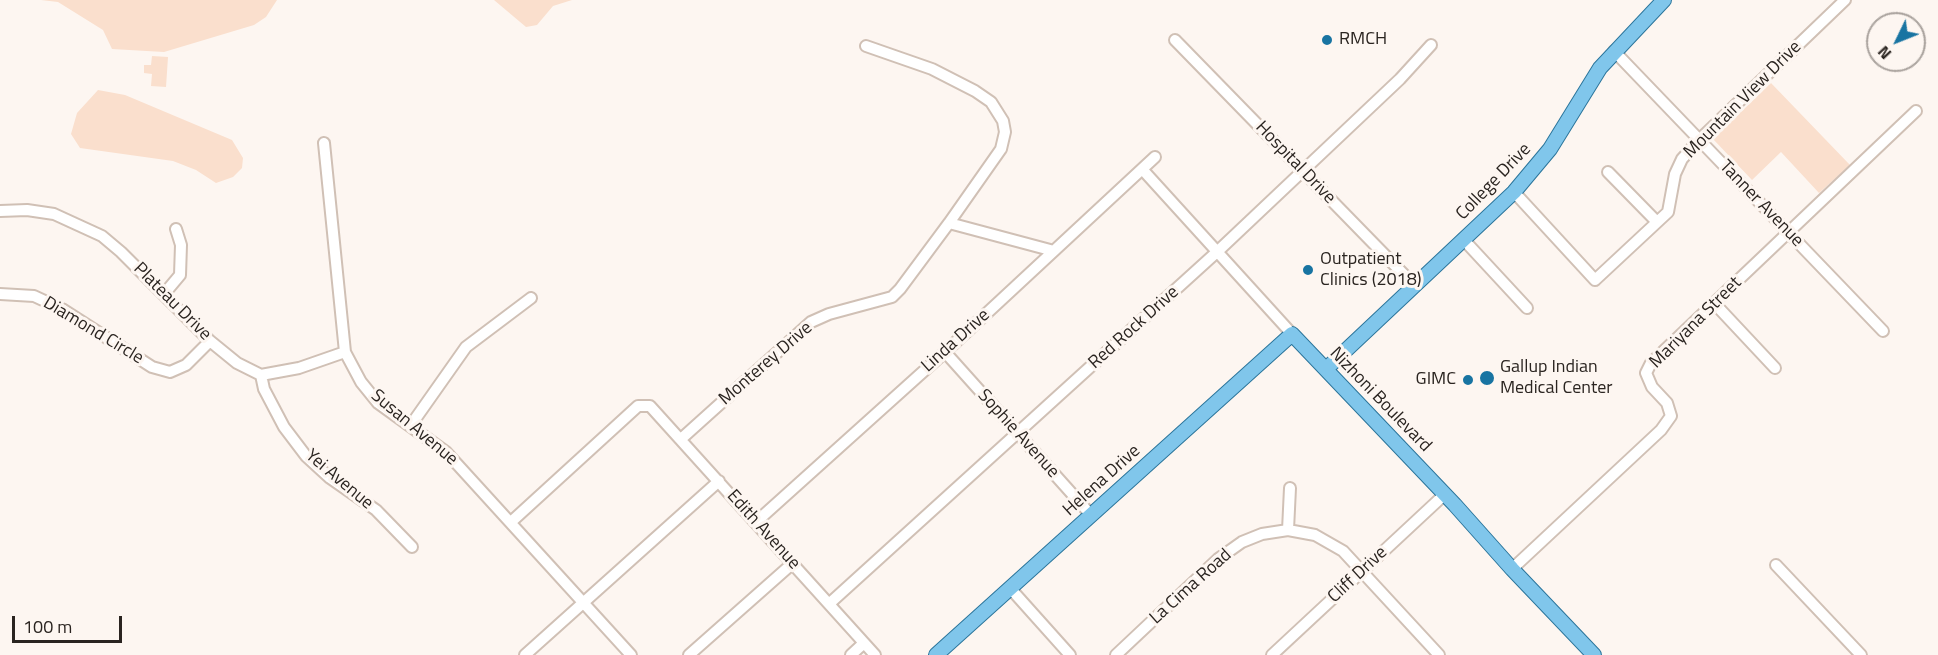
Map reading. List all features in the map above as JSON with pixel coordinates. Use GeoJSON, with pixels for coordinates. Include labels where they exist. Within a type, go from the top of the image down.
{"type":"FeatureCollection","features":[{"type":"Feature","properties":{"kind":"main road","name":"College Drive"},"geometry":{"type":"LineString","coordinates":[[1326,369],[1514,192],[1550,149],[1600,68],[1664,0]]}},
{"type":"Feature","properties":{"kind":"main road","name":"Nizhoni Boulevard"},"geometry":{"type":"LineString","coordinates":[[1292,333],[1445,494],[1590,654]]}},
{"type":"Feature","properties":{"kind":"main road","name":"Helena Drive"},"geometry":{"type":"LineString","coordinates":[[936,655],[1292,333]]}},
{"type":"Feature","properties":{"kind":"street","name":"Mountain View Drive"},"geometry":{"type":"LineString","coordinates":[[1514,192],[1595,280],[1668,212],[1675,174],[1682,159],[1845,0]]}},
{"type":"Feature","properties":{"kind":"street","name":"Hospital Drive"},"geometry":{"type":"LineString","coordinates":[[1175,40],[1415,285]]}},
{"type":"Feature","properties":{"kind":"street","name":"Red Rock Drive"},"geometry":{"type":"LineString","coordinates":[[830,603],[1218,251],[1400,79],[1431,45]]}},
{"type":"Feature","properties":{"kind":"street","name":"Monterey Drive"},"geometry":{"type":"LineString","coordinates":[[681,439],[811,322],[829,314],[892,297],[949,223],[1001,149],[1005,132],[1003,120],[991,102],[932,69],[866,46]]}},
{"type":"Feature","properties":{"kind":"street","name":"Tanner Avenue"},"geometry":{"type":"LineString","coordinates":[[1614,51],[1883,331]]}},
{"type":"Feature","properties":{"kind":"street","name":"Mariyana Street"},"geometry":{"type":"LineString","coordinates":[[1512,569],[1661,430],[1671,416],[1667,403],[1652,387],[1646,373],[1651,363],[1916,111]]}},
{"type":"Feature","properties":{"kind":"street","name":"Susan Avenue"},"geometry":{"type":"LineString","coordinates":[[324,143],[345,352],[361,382],[378,403],[446,452],[631,655]]}},
{"type":"Feature","properties":{"kind":"street","name":"Linda Drive"},"geometry":{"type":"LineString","coordinates":[[756,522],[1155,158]]}},
{"type":"Feature","properties":{"kind":"street","name":"Nizhoni Boulevard"},"geometry":{"type":"LineString","coordinates":[[1142,170],[1292,333]]}},
{"type":"Feature","properties":{"kind":"street"},"geometry":{"type":"LineString","coordinates":[[1608,172],[1657,222]]}},
{"type":"Feature","properties":{"kind":"street","name":"Plateau Drive"},"geometry":{"type":"LineString","coordinates":[[0,211],[27,210],[54,214],[102,236],[210,341],[237,363],[261,375]]}},
{"type":"Feature","properties":{"kind":"street"},"geometry":{"type":"LineString","coordinates":[[949,223],[1054,251]]}},
{"type":"Feature","properties":{"kind":"street"},"geometry":{"type":"LineString","coordinates":[[164,294],[180,275],[181,245],[176,229]]}},
{"type":"Feature","properties":{"kind":"street"},"geometry":{"type":"LineString","coordinates":[[1463,239],[1527,308]]}},
{"type":"Feature","properties":{"kind":"street","name":"Diamond Circle"},"geometry":{"type":"LineString","coordinates":[[0,294],[34,296],[62,309],[152,367],[170,372],[186,365],[210,341]]}},
{"type":"Feature","properties":{"kind":"street"},"geometry":{"type":"LineString","coordinates":[[411,425],[466,347],[531,298]]}},
{"type":"Feature","properties":{"kind":"street"},"geometry":{"type":"LineString","coordinates":[[1715,304],[1775,368]]}},
{"type":"Feature","properties":{"kind":"street"},"geometry":{"type":"LineString","coordinates":[[261,375],[299,368],[345,352]]}},
{"type":"Feature","properties":{"kind":"street","name":"Sophie Avenue"},"geometry":{"type":"LineString","coordinates":[[945,352],[1091,516]]}},
{"type":"Feature","properties":{"kind":"street","name":"Yei Avenue"},"geometry":{"type":"LineString","coordinates":[[261,375],[264,389],[284,427],[306,456],[330,478],[376,510],[412,547]]}},
{"type":"Feature","properties":{"kind":"street","name":"Edith Avenue"},"geometry":{"type":"LineString","coordinates":[[511,522],[638,406],[650,406],[875,655]]}},
{"type":"Feature","properties":{"kind":"street"},"geometry":{"type":"LineString","coordinates":[[525,655],[719,482]]}},
{"type":"Feature","properties":{"kind":"street"},"geometry":{"type":"LineString","coordinates":[[1288,530],[1290,488]]}},
{"type":"Feature","properties":{"kind":"street","name":"Cliff Drive"},"geometry":{"type":"LineString","coordinates":[[1272,655],[1445,494]]}},
{"type":"Feature","properties":{"kind":"street","name":"La Cima Road"},"geometry":{"type":"LineString","coordinates":[[1116,655],[1218,559],[1242,542],[1262,534],[1288,530],[1315,535],[1343,551],[1434,653]]}},
{"type":"Feature","properties":{"kind":"street"},"geometry":{"type":"LineString","coordinates":[[689,655],[793,563]]}},
{"type":"Feature","properties":{"kind":"street"},"geometry":{"type":"LineString","coordinates":[[1776,565],[1861,655]]}},
{"type":"Feature","properties":{"kind":"street"},"geometry":{"type":"LineString","coordinates":[[1010,588],[1070,655]]}},
{"type":"Feature","properties":{"kind":"street"},"geometry":{"type":"LineString","coordinates":[[851,655],[864,643]]}},
{"type":"Feature","properties":{"kind":"shaded area"},"geometry":{"type":"Polygon","coordinates":[[[41,0],[277,0],[266,17],[254,25],[164,52],[112,49],[103,30],[58,2],[41,0]]]}},
{"type":"Feature","properties":{"kind":"shaded area"},"geometry":{"type":"Polygon","coordinates":[[[494,0],[572,0],[553,6],[537,25],[526,27],[494,0]]]}},
{"type":"Feature","properties":{"kind":"shaded area"},"geometry":{"type":"Polygon","coordinates":[[[152,56],[168,57],[166,87],[151,86],[152,74],[144,73],[144,65],[151,65],[152,56]]]}},
{"type":"Feature","properties":{"kind":"shaded area"},"geometry":{"type":"Polygon","coordinates":[[[1771,83],[1850,165],[1819,193],[1781,152],[1752,180],[1713,139],[1771,83]]]}},
{"type":"Feature","properties":{"kind":"shaded area"},"geometry":{"type":"Polygon","coordinates":[[[98,90],[125,95],[232,140],[243,158],[242,168],[233,177],[216,183],[196,170],[173,161],[80,148],[71,134],[77,113],[98,90]]]}},
{"type":"Feature","properties":{"kind":"place","name":"RMCH"},"geometry":{"type":"Point","coordinates":[1327,40]}},
{"type":"Feature","properties":{"kind":"place","name":"Outpatient Clinics (2018)"},"geometry":{"type":"Point","coordinates":[1308,270]}},
{"type":"Feature","properties":{"kind":"place","name":"Gallup Indian Medical Center"},"geometry":{"type":"Point","coordinates":[1487,378]}},
{"type":"Feature","properties":{"kind":"place","name":"GIMC"},"geometry":{"type":"Point","coordinates":[1468,380]}}]}
